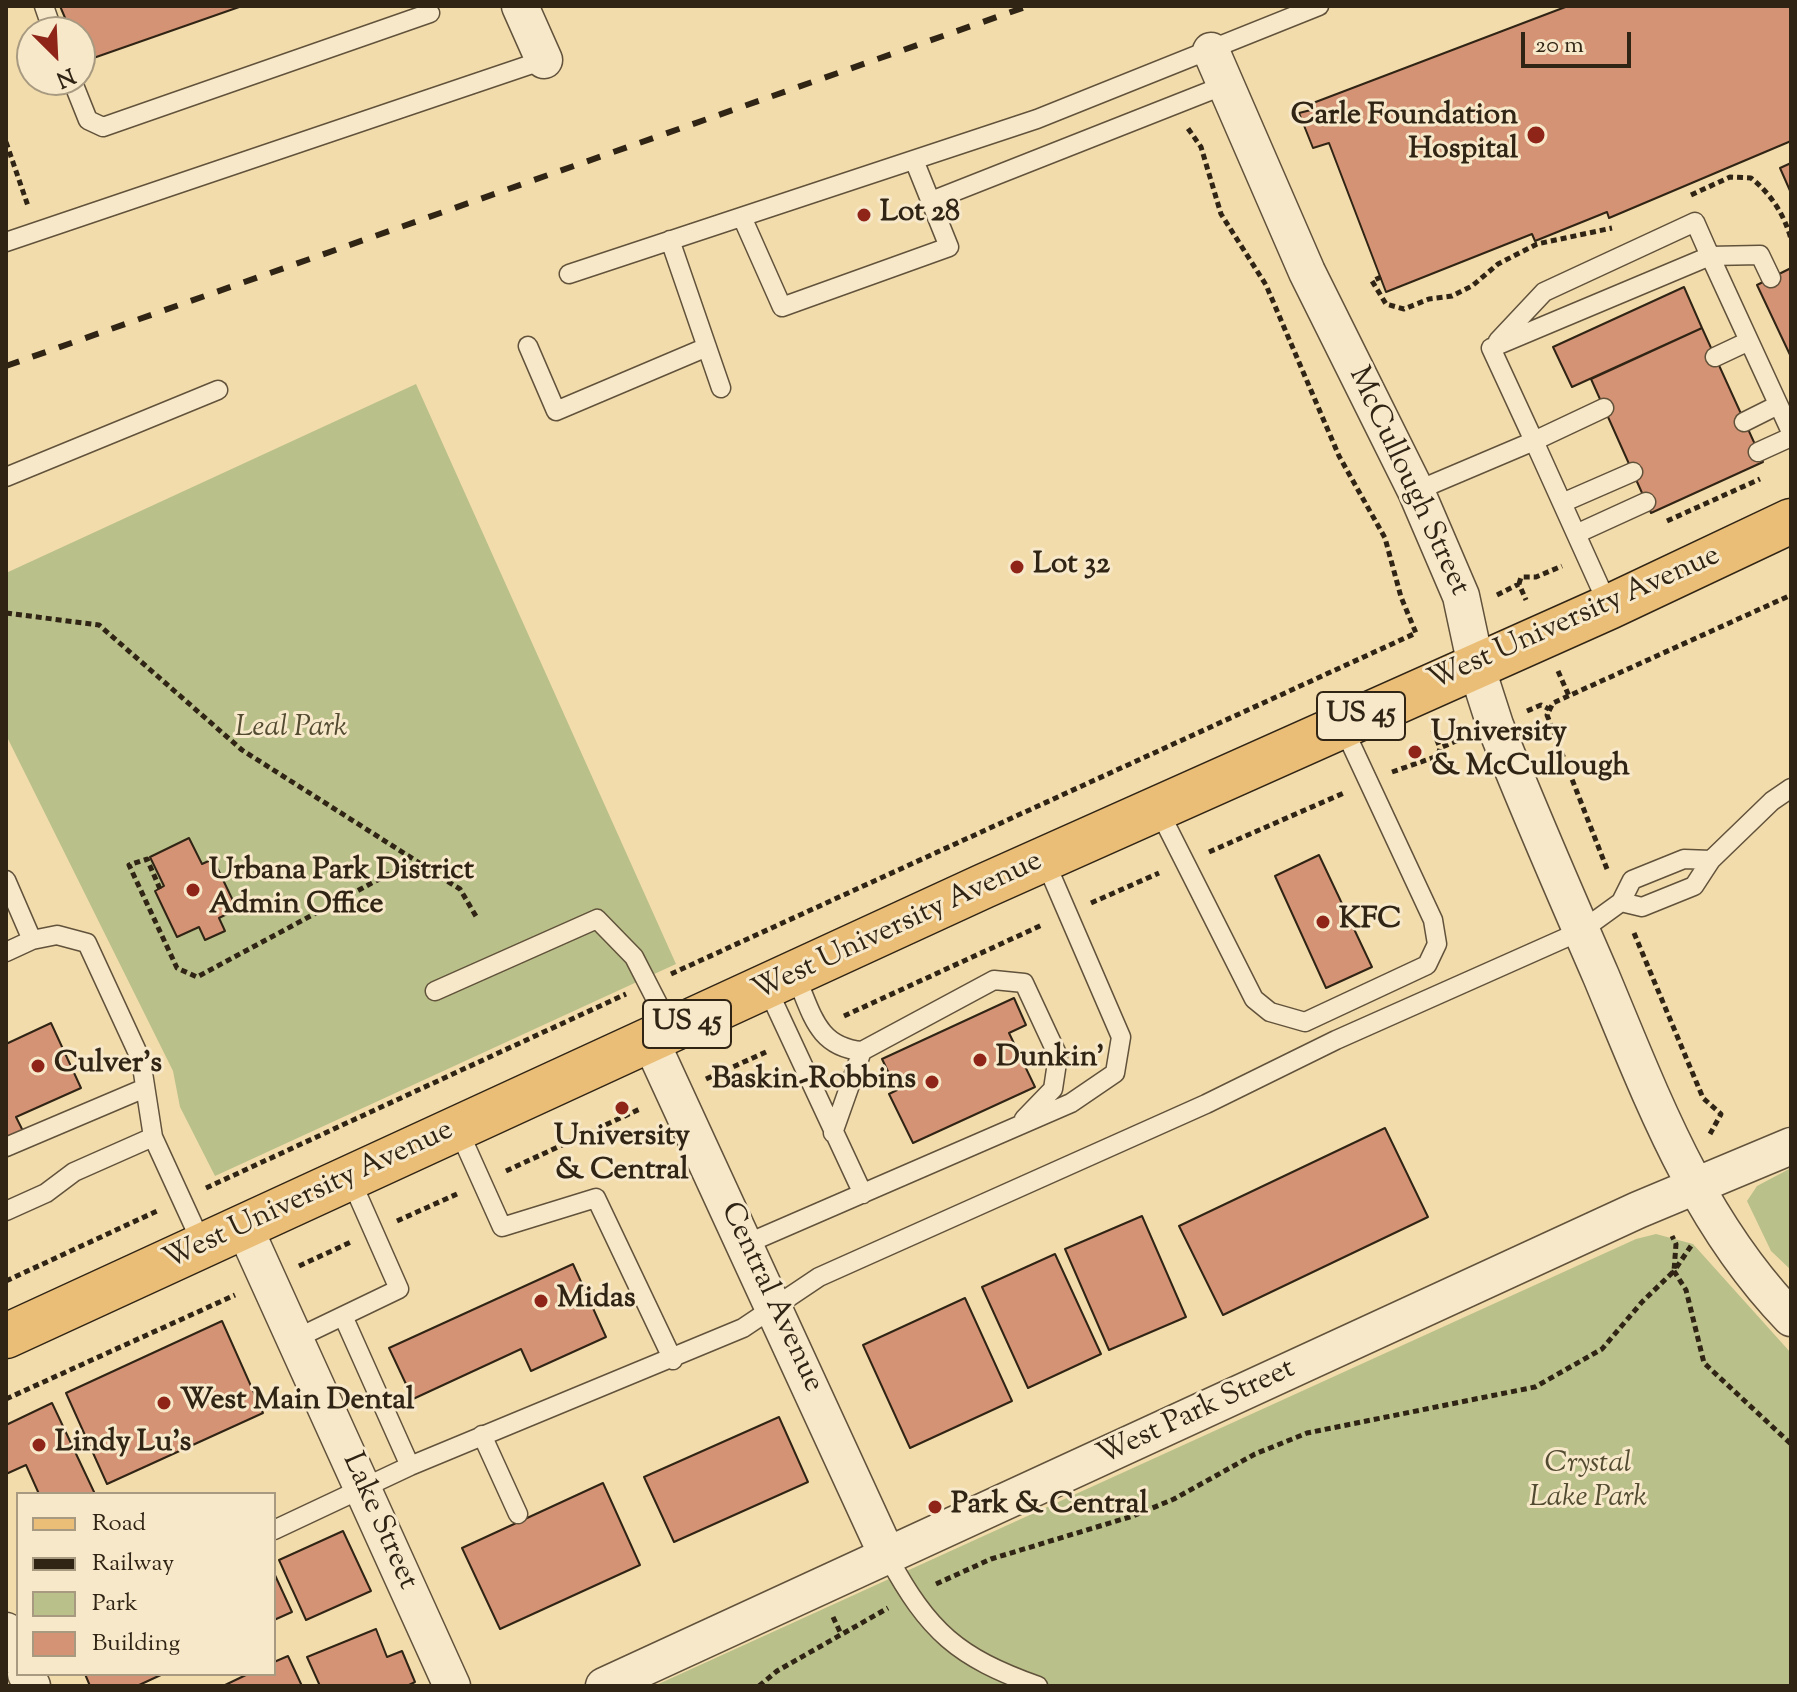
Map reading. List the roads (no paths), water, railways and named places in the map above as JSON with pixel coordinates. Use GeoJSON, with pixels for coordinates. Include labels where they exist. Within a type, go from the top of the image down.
{"type":"FeatureCollection","features":[{"type":"Feature","properties":{"kind":"main road","name":"West University Avenue"},"geometry":{"type":"LineString","coordinates":[[6,1336],[1342,725],[1609,607],[1791,521]]}},
{"type":"Feature","properties":{"kind":"street"},"geometry":{"type":"LineString","coordinates":[[520,6],[544,60]]}},
{"type":"Feature","properties":{"kind":"street","name":"McCullough Street"},"geometry":{"type":"LineString","coordinates":[[1211,51],[1307,272],[1416,491],[1461,596],[1476,666],[1502,742],[1669,1137],[1720,1231],[1754,1279],[1791,1318]]}},
{"type":"Feature","properties":{"kind":"street","name":"Central Avenue"},"geometry":{"type":"LineString","coordinates":[[661,1036],[746,1244],[888,1557]]}},
{"type":"Feature","properties":{"kind":"street","name":"West Park Street"},"geometry":{"type":"LineString","coordinates":[[604,1686],[1694,1185],[1791,1146]]}},
{"type":"Feature","properties":{"kind":"street","name":"Lake Street"},"geometry":{"type":"LineString","coordinates":[[244,1227],[452,1686]]}},
{"type":"Feature","properties":{"kind":"lane"},"geometry":{"type":"LineString","coordinates":[[569,274],[1037,119],[1319,6]]}},
{"type":"Feature","properties":{"kind":"lane"},"geometry":{"type":"LineString","coordinates":[[78,96],[88,120],[103,127],[430,13]]}},
{"type":"Feature","properties":{"kind":"lane"},"geometry":{"type":"LineString","coordinates":[[6,242],[544,60]]}},
{"type":"Feature","properties":{"kind":"lane"},"geometry":{"type":"LineString","coordinates":[[931,201],[1225,85]]}},
{"type":"Feature","properties":{"kind":"lane"},"geometry":{"type":"LineString","coordinates":[[742,217],[782,307],[949,247],[914,160]]}},
{"type":"Feature","properties":{"kind":"lane"},"geometry":{"type":"LineString","coordinates":[[1491,348],[1544,292],[1695,222],[1791,435],[1758,452]]}},
{"type":"Feature","properties":{"kind":"lane"},"geometry":{"type":"LineString","coordinates":[[670,240],[721,388]]}},
{"type":"Feature","properties":{"kind":"lane"},"geometry":{"type":"LineString","coordinates":[[1491,348],[1710,256],[1760,255],[1771,278]]}},
{"type":"Feature","properties":{"kind":"lane"},"geometry":{"type":"LineString","coordinates":[[1715,357],[1749,341]]}},
{"type":"Feature","properties":{"kind":"lane"},"geometry":{"type":"LineString","coordinates":[[528,346],[556,411],[707,347]]}},
{"type":"Feature","properties":{"kind":"lane"},"geometry":{"type":"LineString","coordinates":[[1491,348],[1609,607]]}},
{"type":"Feature","properties":{"kind":"lane"},"geometry":{"type":"LineString","coordinates":[[6,477],[218,390]]}},
{"type":"Feature","properties":{"kind":"lane"},"geometry":{"type":"LineString","coordinates":[[1744,422],[1778,405]]}},
{"type":"Feature","properties":{"kind":"lane"},"geometry":{"type":"LineString","coordinates":[[1416,491],[1604,408]]}},
{"type":"Feature","properties":{"kind":"lane"},"geometry":{"type":"LineString","coordinates":[[1562,503],[1633,472]]}},
{"type":"Feature","properties":{"kind":"lane"},"geometry":{"type":"LineString","coordinates":[[1576,534],[1646,502]]}},
{"type":"Feature","properties":{"kind":"lane"},"geometry":{"type":"LineString","coordinates":[[1158,809],[1254,999],[1270,1012],[1305,1022],[1427,965],[1437,944],[1433,920],[1342,725]]}},
{"type":"Feature","properties":{"kind":"lane"},"geometry":{"type":"LineString","coordinates":[[1621,902],[1642,907],[1694,886],[1711,860],[1772,801],[1791,788]]}},
{"type":"Feature","properties":{"kind":"lane"},"geometry":{"type":"LineString","coordinates":[[276,1529],[410,1466],[673,1360],[743,1328],[819,1277],[1206,1104],[1336,1040],[1581,931],[1621,902],[1632,880],[1684,859],[1711,860]]}},
{"type":"Feature","properties":{"kind":"lane"},"geometry":{"type":"LineString","coordinates":[[746,1244],[1071,1103],[1115,1073],[1121,1037],[1045,861]]}},
{"type":"Feature","properties":{"kind":"lane"},"geometry":{"type":"LineString","coordinates":[[6,880],[32,940]]}},
{"type":"Feature","properties":{"kind":"lane"},"geometry":{"type":"LineString","coordinates":[[435,991],[597,919],[634,957],[648,984],[661,1036]]}},
{"type":"Feature","properties":{"kind":"lane"},"geometry":{"type":"LineString","coordinates":[[6,952],[32,940],[57,935],[87,943],[141,1060],[153,1137],[203,1246]]}},
{"type":"Feature","properties":{"kind":"lane"},"geometry":{"type":"LineString","coordinates":[[781,981],[824,1037],[841,1049],[862,1051],[994,980],[1024,983],[1058,1056],[1053,1089],[1017,1126]]}},
{"type":"Feature","properties":{"kind":"lane"},"geometry":{"type":"LineString","coordinates":[[781,981],[833,1133],[863,1194]]}},
{"type":"Feature","properties":{"kind":"lane"},"geometry":{"type":"LineString","coordinates":[[833,1133],[862,1051]]}},
{"type":"Feature","properties":{"kind":"lane"},"geometry":{"type":"LineString","coordinates":[[6,1147],[145,1088]]}},
{"type":"Feature","properties":{"kind":"lane"},"geometry":{"type":"LineString","coordinates":[[458,1129],[502,1227],[596,1198],[673,1360]]}},
{"type":"Feature","properties":{"kind":"lane"},"geometry":{"type":"LineString","coordinates":[[6,1211],[46,1193],[74,1172],[153,1137]]}},
{"type":"Feature","properties":{"kind":"lane"},"geometry":{"type":"LineString","coordinates":[[295,1339],[399,1289],[350,1178]]}},
{"type":"Feature","properties":{"kind":"lane"},"geometry":{"type":"LineString","coordinates":[[343,1316],[410,1466]]}},
{"type":"Feature","properties":{"kind":"lane"},"geometry":{"type":"LineString","coordinates":[[482,1435],[518,1514]]}},
{"type":"Feature","properties":{"kind":"lane"},"geometry":{"type":"LineString","coordinates":[[888,1557],[914,1604],[937,1633],[991,1678],[1038,1686]]}},
{"type":"Feature","properties":{"kind":"railway"},"geometry":{"type":"LineString","coordinates":[[6,366],[1028,6]]}},
{"type":"Feature","properties":{"kind":"place","name":"Carle Foundation Hospital"},"geometry":{"type":"Point","coordinates":[1536,135]}},
{"type":"Feature","properties":{"kind":"place","name":"Lot 28"},"geometry":{"type":"Point","coordinates":[864,215]}},
{"type":"Feature","properties":{"kind":"place","name":"Lot 32"},"geometry":{"type":"Point","coordinates":[1017,567]}},
{"type":"Feature","properties":{"kind":"place","name":"University & McCullough"},"geometry":{"type":"Point","coordinates":[1415,752]}},
{"type":"Feature","properties":{"kind":"place","name":"Urbana Park District Admin Office"},"geometry":{"type":"Point","coordinates":[193,890]}},
{"type":"Feature","properties":{"kind":"place","name":"KFC"},"geometry":{"type":"Point","coordinates":[1323,922]}},
{"type":"Feature","properties":{"kind":"place","name":"Dunkin'"},"geometry":{"type":"Point","coordinates":[980,1060]}},
{"type":"Feature","properties":{"kind":"place","name":"Culver's"},"geometry":{"type":"Point","coordinates":[38,1066]}},
{"type":"Feature","properties":{"kind":"place","name":"Baskin-Robbins"},"geometry":{"type":"Point","coordinates":[932,1082]}},
{"type":"Feature","properties":{"kind":"place","name":"University & Central"},"geometry":{"type":"Point","coordinates":[622,1108]}},
{"type":"Feature","properties":{"kind":"place","name":"Midas"},"geometry":{"type":"Point","coordinates":[541,1301]}},
{"type":"Feature","properties":{"kind":"place","name":"West Main Dental"},"geometry":{"type":"Point","coordinates":[164,1403]}},
{"type":"Feature","properties":{"kind":"place","name":"Lindy Lu's"},"geometry":{"type":"Point","coordinates":[39,1445]}},
{"type":"Feature","properties":{"kind":"place","name":"Park & Central"},"geometry":{"type":"Point","coordinates":[935,1507]}},
{"type":"Feature","properties":{"kind":"park label","name":"Leal Park"},"geometry":{"type":"Point","coordinates":[291,730]}},
{"type":"Feature","properties":{"kind":"park label","name":"Crystal Lake Park"},"geometry":{"type":"Point","coordinates":[1588,1483]}}]}
